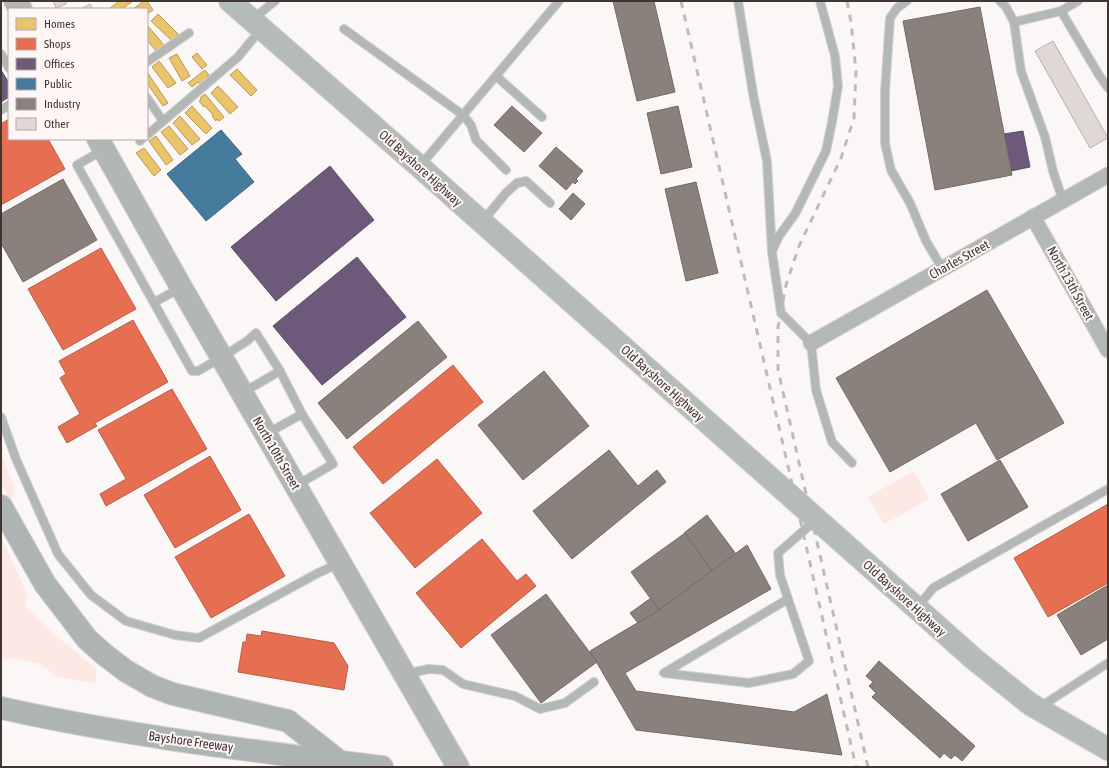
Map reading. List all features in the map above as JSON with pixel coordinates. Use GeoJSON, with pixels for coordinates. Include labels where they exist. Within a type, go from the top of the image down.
{"type":"FeatureCollection","features":[{"type":"Feature","properties":{"kind":"highway"},"geometry":{"type":"LineString","coordinates":[[1,506],[45,584],[87,639],[126,671],[152,686],[173,694],[288,721],[340,762]]}},
{"type":"Feature","properties":{"kind":"highway","name":"Bayshore Freeway"},"geometry":{"type":"LineString","coordinates":[[1,708],[56,720],[175,740],[382,767]]}},
{"type":"Feature","properties":{"kind":"main road","name":"Old Bayshore Highway"},"geometry":{"type":"LineString","coordinates":[[230,1],[420,167],[974,659],[1030,704],[1108,749]]}},
{"type":"Feature","properties":{"kind":"main road","name":"North 10th Street"},"geometry":{"type":"LineString","coordinates":[[101,144],[181,287],[458,767]]}},
{"type":"Feature","properties":{"kind":"street","name":"Charles Street"},"geometry":{"type":"LineString","coordinates":[[811,343],[1108,175]]}},
{"type":"Feature","properties":{"kind":"street","name":"North 13th Street"},"geometry":{"type":"LineString","coordinates":[[1034,217],[1108,350]]}},
{"type":"Feature","properties":{"kind":"lane"},"geometry":{"type":"LineString","coordinates":[[148,133],[238,57],[257,24],[275,1]]}},
{"type":"Feature","properties":{"kind":"lane"},"geometry":{"type":"LineString","coordinates":[[420,167],[559,1]]}},
{"type":"Feature","properties":{"kind":"lane"},"geometry":{"type":"LineString","coordinates":[[738,1],[754,99],[767,161],[772,252],[781,313],[811,343],[816,390],[832,442],[852,463]]}},
{"type":"Feature","properties":{"kind":"lane"},"geometry":{"type":"LineString","coordinates":[[772,252],[779,236],[795,214],[826,151],[832,122],[838,86],[835,56],[820,1]]}},
{"type":"Feature","properties":{"kind":"lane"},"geometry":{"type":"LineString","coordinates":[[907,1],[897,8],[890,18],[885,91],[885,143],[891,170],[910,203],[926,241],[942,268]]}},
{"type":"Feature","properties":{"kind":"lane"},"geometry":{"type":"LineString","coordinates":[[1000,1],[1006,7],[1014,22],[1021,71],[1045,137],[1053,171],[1063,201]]}},
{"type":"Feature","properties":{"kind":"lane"},"geometry":{"type":"LineString","coordinates":[[1014,22],[1061,11],[1078,1]]}},
{"type":"Feature","properties":{"kind":"lane"},"geometry":{"type":"LineString","coordinates":[[1061,11],[1098,75],[1108,88]]}},
{"type":"Feature","properties":{"kind":"lane"},"geometry":{"type":"LineString","coordinates":[[344,29],[463,115],[472,125],[476,140],[506,170]]}},
{"type":"Feature","properties":{"kind":"lane"},"geometry":{"type":"LineString","coordinates":[[148,61],[189,33]]}},
{"type":"Feature","properties":{"kind":"lane"},"geometry":{"type":"LineString","coordinates":[[1,54],[8,66]]}},
{"type":"Feature","properties":{"kind":"lane"},"geometry":{"type":"LineString","coordinates":[[496,76],[542,116]]}},
{"type":"Feature","properties":{"kind":"lane"},"geometry":{"type":"LineString","coordinates":[[148,99],[163,121]]}},
{"type":"Feature","properties":{"kind":"lane"},"geometry":{"type":"LineString","coordinates":[[101,144],[77,165],[192,370],[198,371],[247,341],[256,333],[280,372],[302,414],[333,464],[296,486]]}},
{"type":"Feature","properties":{"kind":"lane"},"geometry":{"type":"LineString","coordinates":[[482,222],[516,183],[526,181],[550,203]]}},
{"type":"Feature","properties":{"kind":"lane"},"geometry":{"type":"LineString","coordinates":[[155,302],[181,287]]}},
{"type":"Feature","properties":{"kind":"lane"},"geometry":{"type":"LineString","coordinates":[[242,393],[280,372]]}},
{"type":"Feature","properties":{"kind":"lane"},"geometry":{"type":"LineString","coordinates":[[266,434],[302,414]]}},
{"type":"Feature","properties":{"kind":"lane"},"geometry":{"type":"LineString","coordinates":[[1,417],[16,459],[58,554],[91,595],[126,621],[175,635],[199,638],[318,573],[340,563]]}},
{"type":"Feature","properties":{"kind":"lane"},"geometry":{"type":"LineString","coordinates":[[916,608],[933,588],[1108,489]]}},
{"type":"Feature","properties":{"kind":"lane"},"geometry":{"type":"LineString","coordinates":[[788,599],[664,673],[749,683],[793,674],[809,662],[788,599],[780,575],[778,553],[816,519]]}},
{"type":"Feature","properties":{"kind":"lane"},"geometry":{"type":"LineString","coordinates":[[1037,708],[1108,663]]}},
{"type":"Feature","properties":{"kind":"lane"},"geometry":{"type":"LineString","coordinates":[[404,674],[429,669],[443,670],[463,684],[515,696],[540,709],[565,703],[594,682]]}},
{"type":"Feature","properties":{"kind":"shaded area"},"geometry":{"type":"Polygon","coordinates":[[[1,451],[15,490],[11,502],[1,483],[1,451]]]}},
{"type":"Feature","properties":{"kind":"shaded area"},"geometry":{"type":"Polygon","coordinates":[[[914,471],[929,499],[884,524],[868,497],[914,471]]]}},
{"type":"Feature","properties":{"kind":"shaded area"},"geometry":{"type":"Polygon","coordinates":[[[2,538],[27,594],[25,606],[51,631],[96,669],[96,684],[55,676],[41,664],[14,658],[1,660],[2,538]]]}},
{"type":"Feature","properties":{"kind":"building: Homes"},"geometry":{"type":"Polygon","coordinates":[[[119,1],[133,1],[123,8],[110,8],[119,1]]]}},
{"type":"Feature","properties":{"kind":"building: Homes"},"geometry":{"type":"Polygon","coordinates":[[[144,1],[147,1],[153,10],[148,13],[148,8],[134,8],[144,1]]]}},
{"type":"Feature","properties":{"kind":"building: Homes"},"geometry":{"type":"Polygon","coordinates":[[[158,14],[178,34],[172,41],[151,21],[158,14]]]}},
{"type":"Feature","properties":{"kind":"building: Homes"},"geometry":{"type":"Polygon","coordinates":[[[148,26],[164,45],[156,51],[148,41],[148,26]]]}},
{"type":"Feature","properties":{"kind":"building: Homes"},"geometry":{"type":"Polygon","coordinates":[[[197,53],[207,65],[202,69],[192,57],[197,53]]]}},
{"type":"Feature","properties":{"kind":"building: Homes"},"geometry":{"type":"Polygon","coordinates":[[[177,54],[190,76],[182,81],[169,58],[177,54]]]}},
{"type":"Feature","properties":{"kind":"building: Homes"},"geometry":{"type":"Polygon","coordinates":[[[159,61],[176,83],[168,88],[152,67],[159,61]]]}},
{"type":"Feature","properties":{"kind":"building: Homes"},"geometry":{"type":"Polygon","coordinates":[[[237,69],[257,90],[251,96],[230,75],[237,69]]]}},
{"type":"Feature","properties":{"kind":"building: Homes"},"geometry":{"type":"Polygon","coordinates":[[[205,70],[209,75],[207,76],[208,78],[200,84],[198,82],[192,87],[188,83],[205,70]]]}},
{"type":"Feature","properties":{"kind":"building: Homes"},"geometry":{"type":"Polygon","coordinates":[[[148,73],[168,103],[163,106],[148,84],[148,73]]]}},
{"type":"Feature","properties":{"kind":"building: Homes"},"geometry":{"type":"Polygon","coordinates":[[[218,86],[238,107],[230,114],[211,93],[218,86]]]}},
{"type":"Feature","properties":{"kind":"building: Homes"},"geometry":{"type":"Polygon","coordinates":[[[205,94],[224,117],[219,121],[217,119],[216,121],[212,116],[213,115],[199,101],[205,94]]]}},
{"type":"Feature","properties":{"kind":"building: Homes"},"geometry":{"type":"Polygon","coordinates":[[[192,106],[212,128],[206,134],[185,113],[192,106]]]}},
{"type":"Feature","properties":{"kind":"building: Homes"},"geometry":{"type":"Polygon","coordinates":[[[180,116],[200,139],[192,145],[173,123],[180,116]]]}},
{"type":"Feature","properties":{"kind":"building: Homes"},"geometry":{"type":"Polygon","coordinates":[[[169,126],[188,149],[180,155],[161,132],[169,126]]]}},
{"type":"Feature","properties":{"kind":"building: Homes"},"geometry":{"type":"Polygon","coordinates":[[[156,136],[173,160],[166,165],[149,141],[156,136]]]}},
{"type":"Feature","properties":{"kind":"building: Homes"},"geometry":{"type":"Polygon","coordinates":[[[144,148],[161,170],[154,176],[136,153],[144,148]]]}},
{"type":"Feature","properties":{"kind":"building: Shops"},"geometry":{"type":"Polygon","coordinates":[[[8,120],[8,140],[49,140],[65,169],[1,205],[1,124],[8,120]]]}},
{"type":"Feature","properties":{"kind":"building: Shops"},"geometry":{"type":"Polygon","coordinates":[[[101,248],[136,309],[63,350],[28,289],[101,248]]]}},
{"type":"Feature","properties":{"kind":"building: Shops"},"geometry":{"type":"Polygon","coordinates":[[[133,320],[168,382],[95,423],[97,426],[67,443],[58,427],[80,414],[60,378],[66,374],[59,361],[133,320]]]}},
{"type":"Feature","properties":{"kind":"building: Shops"},"geometry":{"type":"Polygon","coordinates":[[[453,365],[483,402],[383,484],[353,447],[453,365]]]}},
{"type":"Feature","properties":{"kind":"building: Shops"},"geometry":{"type":"Polygon","coordinates":[[[172,389],[207,449],[106,506],[100,494],[126,479],[98,430],[172,389]]]}},
{"type":"Feature","properties":{"kind":"building: Shops"},"geometry":{"type":"Polygon","coordinates":[[[210,456],[241,510],[175,548],[144,495],[210,456]]]}},
{"type":"Feature","properties":{"kind":"building: Shops"},"geometry":{"type":"Polygon","coordinates":[[[437,459],[482,513],[415,568],[370,513],[437,459]]]}},
{"type":"Feature","properties":{"kind":"building: Shops"},"geometry":{"type":"Polygon","coordinates":[[[1108,504],[1108,583],[1048,617],[1014,558],[1108,504]]]}},
{"type":"Feature","properties":{"kind":"building: Shops"},"geometry":{"type":"Polygon","coordinates":[[[249,514],[285,576],[211,618],[175,557],[249,514]]]}},
{"type":"Feature","properties":{"kind":"building: Shops"},"geometry":{"type":"Polygon","coordinates":[[[482,539],[517,581],[526,574],[536,586],[461,648],[416,593],[482,539]]]}},
{"type":"Feature","properties":{"kind":"building: Shops"},"geometry":{"type":"Polygon","coordinates":[[[262,631],[334,643],[348,666],[344,690],[238,672],[243,642],[246,642],[247,634],[261,636],[262,631]]]}},
{"type":"Feature","properties":{"kind":"building: Offices"},"geometry":{"type":"Polygon","coordinates":[[[1,70],[8,81],[8,98],[1,102],[1,70]]]}},
{"type":"Feature","properties":{"kind":"building: Offices"},"geometry":{"type":"Polygon","coordinates":[[[1023,131],[1030,167],[1011,171],[1004,134],[1023,131]]]}},
{"type":"Feature","properties":{"kind":"building: Offices"},"geometry":{"type":"Polygon","coordinates":[[[330,166],[374,220],[276,301],[231,247],[330,166]]]}},
{"type":"Feature","properties":{"kind":"building: Offices"},"geometry":{"type":"Polygon","coordinates":[[[357,257],[406,317],[322,385],[273,326],[357,257]]]}},
{"type":"Feature","properties":{"kind":"building: Public"},"geometry":{"type":"Polygon","coordinates":[[[221,130],[242,154],[235,159],[254,182],[206,221],[167,174],[221,130]]]}},
{"type":"Feature","properties":{"kind":"building: Industry"},"geometry":{"type":"Polygon","coordinates":[[[613,1],[654,1],[675,92],[637,101],[613,1]]]}},
{"type":"Feature","properties":{"kind":"building: Industry"},"geometry":{"type":"Polygon","coordinates":[[[980,7],[1012,175],[935,190],[903,21],[980,7]]]}},
{"type":"Feature","properties":{"kind":"building: Industry"},"geometry":{"type":"Polygon","coordinates":[[[512,106],[542,133],[524,152],[494,125],[512,106]]]}},
{"type":"Feature","properties":{"kind":"building: Industry"},"geometry":{"type":"Polygon","coordinates":[[[678,106],[692,167],[661,174],[647,113],[678,106]]]}},
{"type":"Feature","properties":{"kind":"building: Industry"},"geometry":{"type":"Polygon","coordinates":[[[556,147],[583,171],[576,179],[578,181],[575,184],[573,182],[566,190],[539,166],[556,147]]]}},
{"type":"Feature","properties":{"kind":"building: Industry"},"geometry":{"type":"Polygon","coordinates":[[[63,179],[97,240],[23,282],[1,243],[1,214],[63,179]]]}},
{"type":"Feature","properties":{"kind":"building: Industry"},"geometry":{"type":"Polygon","coordinates":[[[696,182],[718,273],[686,281],[665,189],[696,182]]]}},
{"type":"Feature","properties":{"kind":"building: Industry"},"geometry":{"type":"Polygon","coordinates":[[[573,193],[585,204],[571,220],[559,209],[573,193]]]}},
{"type":"Feature","properties":{"kind":"building: Industry"},"geometry":{"type":"Polygon","coordinates":[[[987,290],[1064,423],[997,460],[976,423],[890,472],[836,378],[987,290]]]}},
{"type":"Feature","properties":{"kind":"building: Industry"},"geometry":{"type":"Polygon","coordinates":[[[418,321],[447,357],[347,439],[318,403],[418,321]]]}},
{"type":"Feature","properties":{"kind":"building: Industry"},"geometry":{"type":"Polygon","coordinates":[[[544,371],[589,426],[523,480],[478,425],[544,371]]]}},
{"type":"Feature","properties":{"kind":"building: Industry"},"geometry":{"type":"Polygon","coordinates":[[[609,450],[638,486],[657,470],[666,482],[572,559],[533,511],[609,450]]]}},
{"type":"Feature","properties":{"kind":"building: Industry"},"geometry":{"type":"Polygon","coordinates":[[[1000,460],[1028,507],[968,541],[941,494],[1000,460]]]}},
{"type":"Feature","properties":{"kind":"building: Industry"},"geometry":{"type":"Polygon","coordinates":[[[707,515],[736,554],[712,571],[684,533],[707,515]]]}},
{"type":"Feature","properties":{"kind":"building: Industry"},"geometry":{"type":"Polygon","coordinates":[[[685,533],[712,571],[659,610],[631,572],[685,533]]]}},
{"type":"Feature","properties":{"kind":"building: Industry"},"geometry":{"type":"Polygon","coordinates":[[[747,545],[771,589],[625,673],[636,691],[794,712],[827,694],[842,755],[636,730],[590,651],[659,610],[747,545]]]}},
{"type":"Feature","properties":{"kind":"building: Industry"},"geometry":{"type":"Polygon","coordinates":[[[1108,585],[1108,639],[1081,655],[1057,615],[1108,585]]]}},
{"type":"Feature","properties":{"kind":"building: Industry"},"geometry":{"type":"Polygon","coordinates":[[[546,594],[597,662],[541,703],[491,635],[546,594]]]}},
{"type":"Feature","properties":{"kind":"building: Industry"},"geometry":{"type":"Polygon","coordinates":[[[651,598],[659,610],[638,623],[630,613],[651,598]]]}},
{"type":"Feature","properties":{"kind":"building: Industry"},"geometry":{"type":"Polygon","coordinates":[[[879,661],[975,746],[962,761],[955,755],[951,759],[944,753],[940,758],[872,697],[876,693],[869,686],[873,682],[866,676],[879,661]]]}},
{"type":"Feature","properties":{"kind":"building: Other"},"geometry":{"type":"Polygon","coordinates":[[[53,1],[68,1],[66,4],[56,8],[53,1]]]}},
{"type":"Feature","properties":{"kind":"building: Other"},"geometry":{"type":"Polygon","coordinates":[[[90,4],[92,8],[83,8],[90,4]]]}},
{"type":"Feature","properties":{"kind":"building: Other"},"geometry":{"type":"Polygon","coordinates":[[[1053,41],[1108,138],[1090,148],[1035,51],[1053,41]]]}},
{"type":"Feature","properties":{"kind":"railway"},"geometry":{"type":"LineString","coordinates":[[681,1],[856,767]]}},
{"type":"Feature","properties":{"kind":"railway"},"geometry":{"type":"LineString","coordinates":[[847,1],[851,22],[856,71],[854,118],[841,158],[799,246],[786,285],[778,327],[778,370],[868,767]]}}]}
